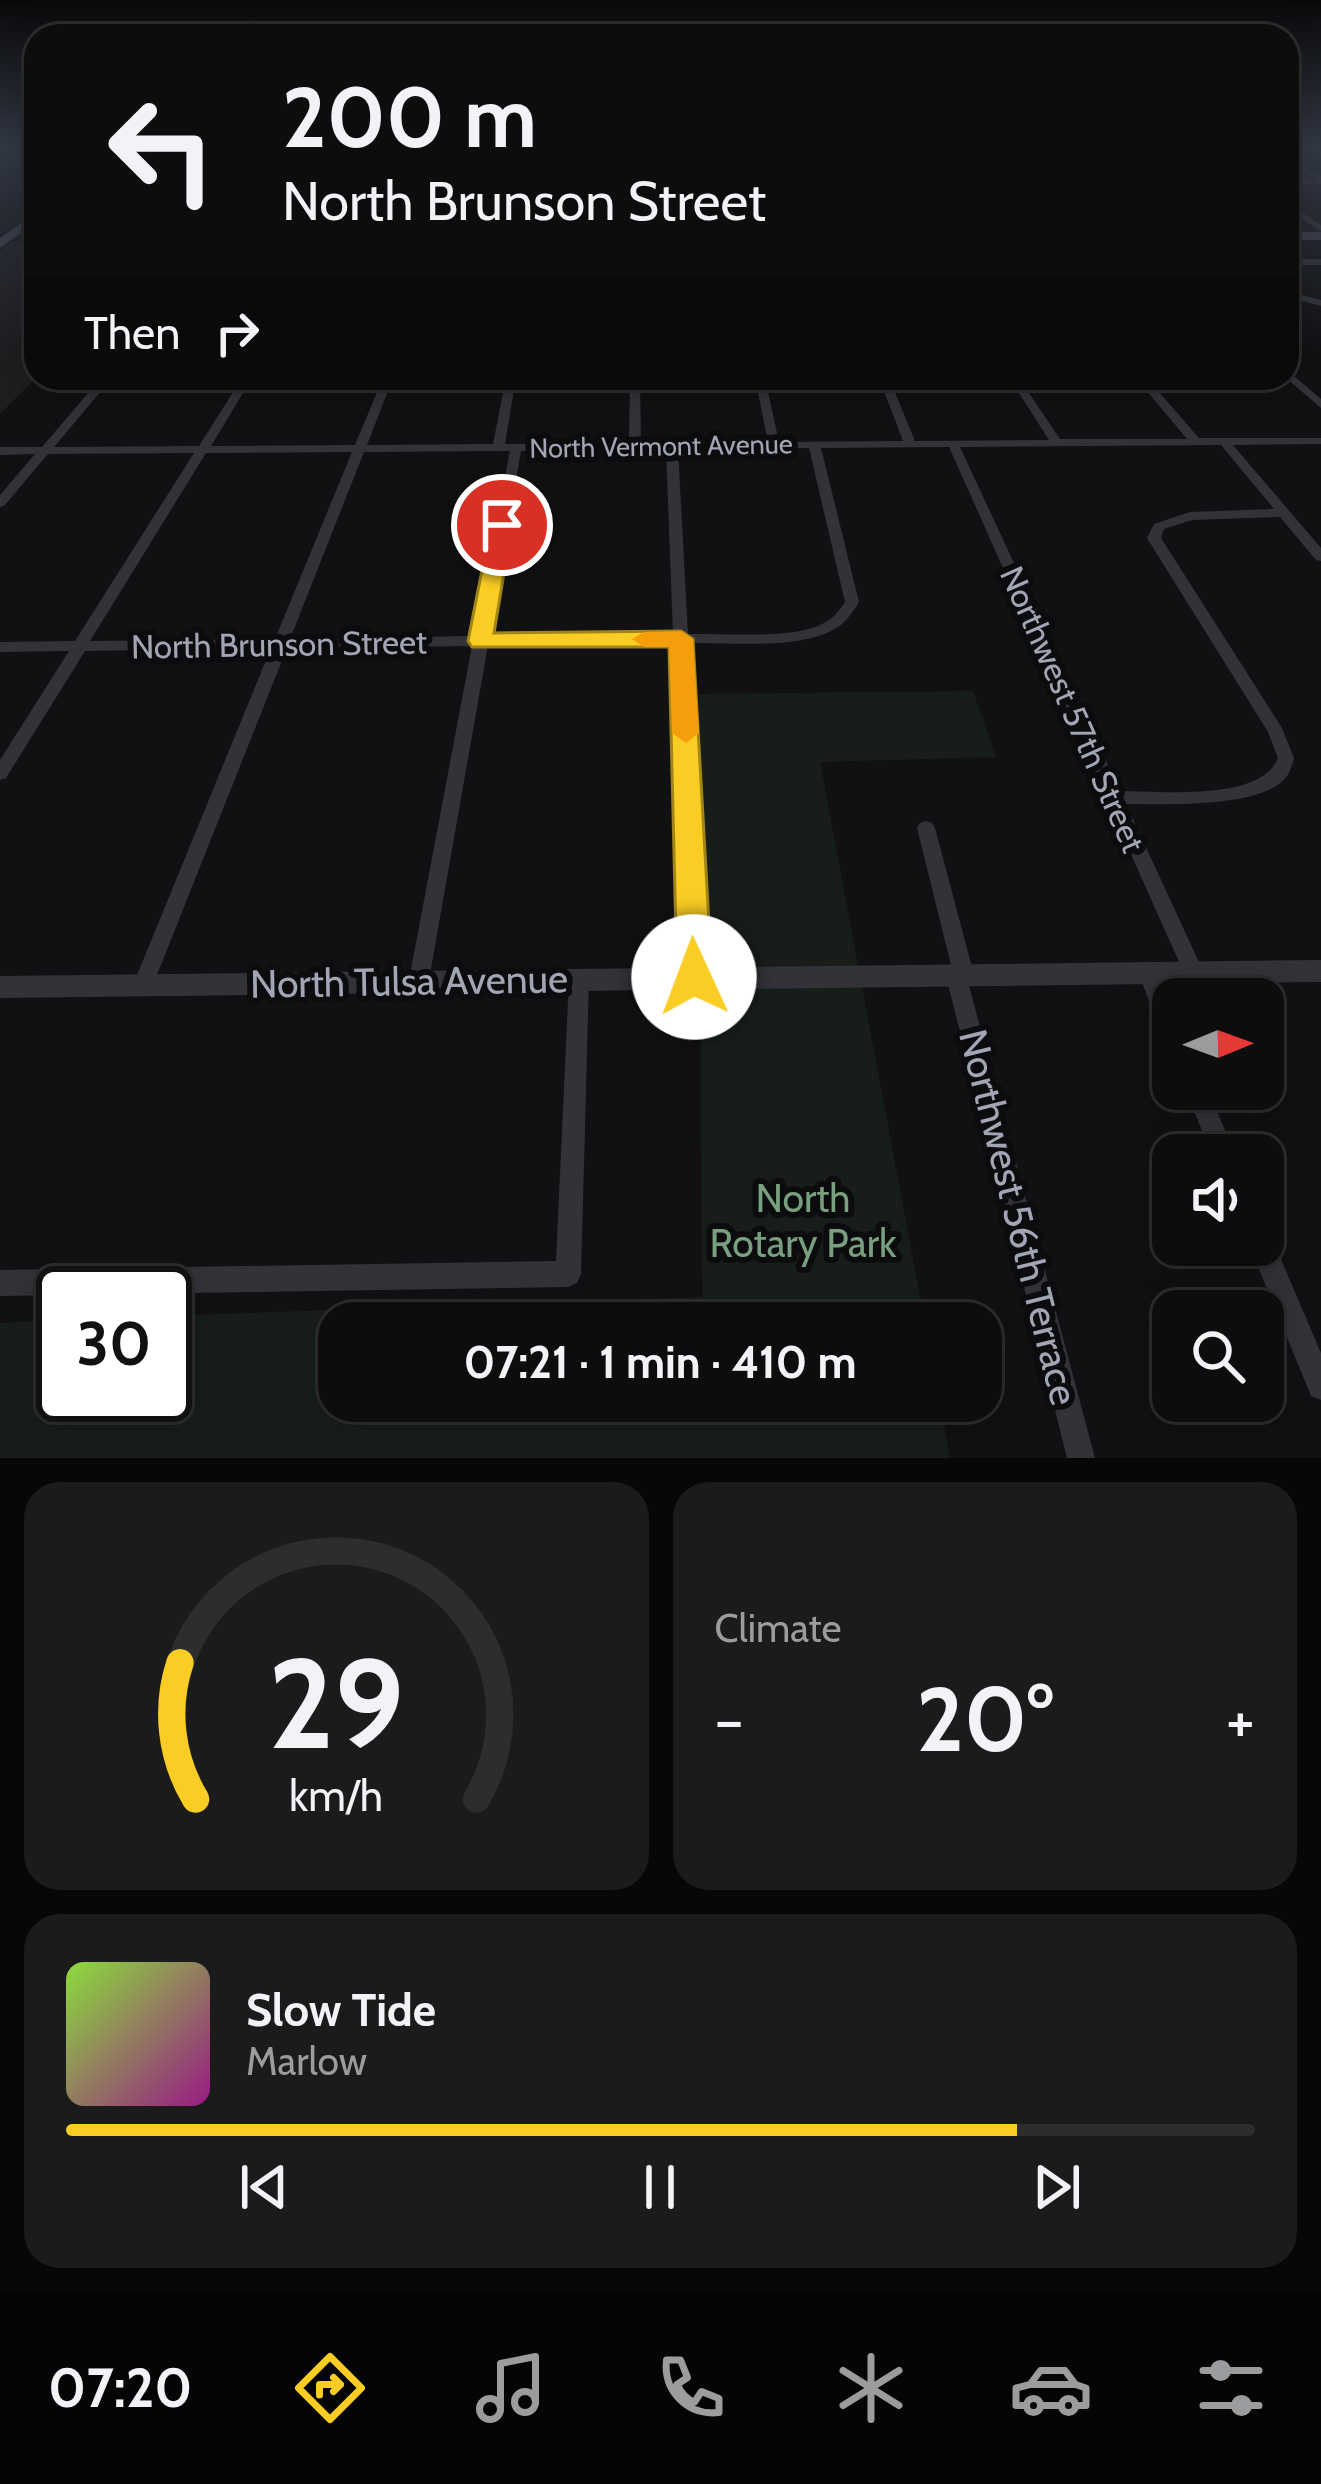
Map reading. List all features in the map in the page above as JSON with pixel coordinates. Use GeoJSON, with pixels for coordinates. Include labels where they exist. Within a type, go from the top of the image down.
{"type":"FeatureCollection","features":[{"type":"Feature","properties":{"kind":"street"},"geometry":{"type":"LineString","coordinates":[[1299,384],[1321,405]]}},
{"type":"Feature","properties":{"kind":"street"},"geometry":{"type":"LineString","coordinates":[[0,503],[97,390]]}},
{"type":"Feature","properties":{"kind":"street"},"geometry":{"type":"LineString","coordinates":[[0,774],[240,390]]}},
{"type":"Feature","properties":{"kind":"street"},"geometry":{"type":"LineString","coordinates":[[143,985],[383,390]]}},
{"type":"Feature","properties":{"kind":"street"},"geometry":{"type":"LineString","coordinates":[[419,980],[481,641],[511,390]]}},
{"type":"Feature","properties":{"kind":"street"},"geometry":{"type":"LineString","coordinates":[[635,390],[635,447]]}},
{"type":"Feature","properties":{"kind":"street"},"geometry":{"type":"LineString","coordinates":[[763,390],[774,444]]}},
{"type":"Feature","properties":{"kind":"street"},"geometry":{"type":"LineString","coordinates":[[889,390],[910,443]]}},
{"type":"Feature","properties":{"kind":"street"},"geometry":{"type":"LineString","coordinates":[[1024,390],[1056,442]]}},
{"type":"Feature","properties":{"kind":"street"},"geometry":{"type":"LineString","coordinates":[[1151,390],[1195,441]]}},
{"type":"Feature","properties":{"kind":"street","name":"North Vermont Avenue"},"geometry":{"type":"LineString","coordinates":[[0,451],[1321,441]]}},
{"type":"Feature","properties":{"kind":"street"},"geometry":{"type":"LineString","coordinates":[[1224,442],[1321,556]]}},
{"type":"Feature","properties":{"kind":"street","name":"Northwest 57th Street"},"geometry":{"type":"LineString","coordinates":[[953,444],[1194,973]]}},
{"type":"Feature","properties":{"kind":"street","name":"North Brunson Street"},"geometry":{"type":"LineString","coordinates":[[0,647],[789,637],[826,631],[843,620],[852,602],[814,445]]}},
{"type":"Feature","properties":{"kind":"street"},"geometry":{"type":"LineString","coordinates":[[672,446],[694,977]]}},
{"type":"Feature","properties":{"kind":"street"},"geometry":{"type":"LineString","coordinates":[[1113,797],[1241,794],[1268,787],[1283,773],[1287,756],[1276,732],[1154,538],[1160,527],[1190,516],[1285,513]]}},
{"type":"Feature","properties":{"kind":"street","name":"Northwest 56th Terrace"},"geometry":{"type":"LineString","coordinates":[[926,828],[1081,1458]]}},
{"type":"Feature","properties":{"kind":"street","name":"North Tulsa Avenue"},"geometry":{"type":"LineString","coordinates":[[0,987],[1321,971]]}},
{"type":"Feature","properties":{"kind":"street"},"geometry":{"type":"LineString","coordinates":[[1148,974],[1152,983]]}},
{"type":"Feature","properties":{"kind":"street"},"geometry":{"type":"LineString","coordinates":[[0,1283],[568,1274],[579,979]]}},
{"type":"Feature","properties":{"kind":"street"},"geometry":{"type":"LineString","coordinates":[[1271,1266],[1321,1386]]}},
{"type":"Feature","properties":{"kind":"shaded area"},"geometry":{"type":"Polygon","coordinates":[[[12,242],[24,242],[24,390],[0,414],[0,251],[12,242]]]}},
{"type":"Feature","properties":{"kind":"green space","name":"North Rotary Park"},"geometry":{"type":"Polygon","coordinates":[[[973,691],[996,757],[820,762],[921,1302],[561,1302],[702,1297],[699,694],[973,691]]]}},
{"type":"Feature","properties":{"kind":"green space","name":"North Rotary Park"},"geometry":{"type":"Polygon","coordinates":[[[318,1311],[318,1422],[944,1422],[950,1458],[0,1458],[0,1323],[36,1321],[36,1422],[192,1422],[192,1315],[318,1311]]]}},
{"type":"Feature","properties":{"kind":"slow traffic"},"geometry":{"type":"LineString","coordinates":[[644,639],[681,639],[686,733]]}},
{"type":"Feature","properties":{"kind":"route"},"geometry":{"type":"LineString","coordinates":[[502,525],[481,641],[681,639],[694,977]]}}]}
